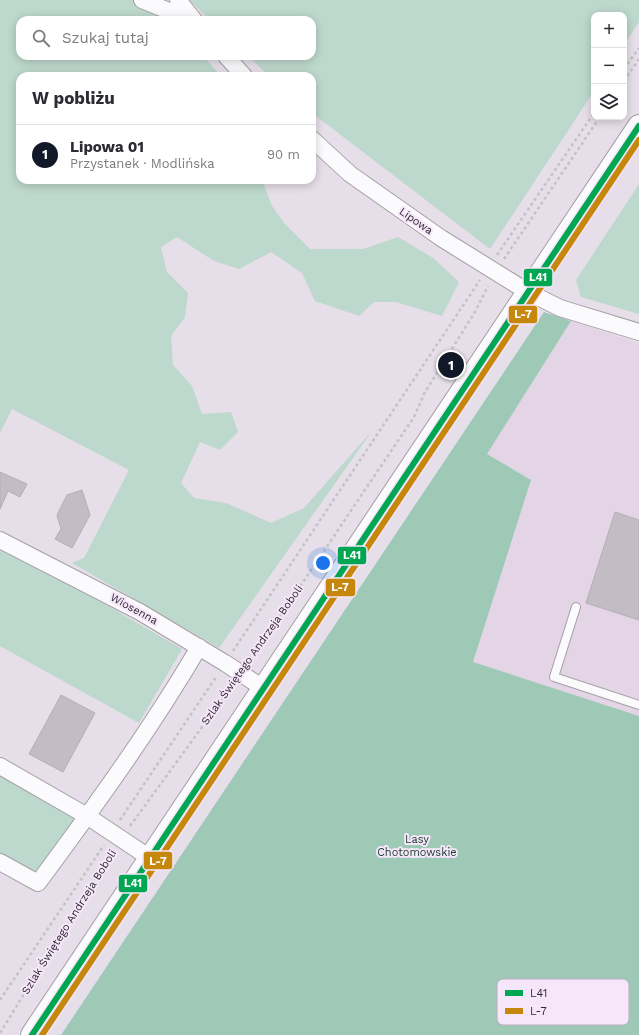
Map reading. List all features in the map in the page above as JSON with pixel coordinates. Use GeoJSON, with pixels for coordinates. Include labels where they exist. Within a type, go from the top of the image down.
{"type":"FeatureCollection","features":[{"type":"Feature","properties":{"kind":"main road"},"geometry":{"type":"LineString","coordinates":[[32,1035],[639,126]]}},
{"type":"Feature","properties":{"kind":"street"},"geometry":{"type":"LineString","coordinates":[[142,0],[182,16]]}},
{"type":"Feature","properties":{"kind":"street"},"geometry":{"type":"LineString","coordinates":[[178,0],[189,16]]}},
{"type":"Feature","properties":{"kind":"street"},"geometry":{"type":"LineString","coordinates":[[230,60],[240,72]]}},
{"type":"Feature","properties":{"kind":"street","name":"Lipowa"},"geometry":{"type":"LineString","coordinates":[[316,143],[350,174],[441,238],[528,292],[560,308],[639,332]]}},
{"type":"Feature","properties":{"kind":"street","name":"Wiosenna"},"geometry":{"type":"LineString","coordinates":[[0,540],[140,612],[225,663],[263,688]]}},
{"type":"Feature","properties":{"kind":"street"},"geometry":{"type":"LineString","coordinates":[[0,862],[38,883],[87,816],[178,684],[199,647]]}},
{"type":"Feature","properties":{"kind":"street"},"geometry":{"type":"LineString","coordinates":[[0,766],[87,816],[150,858]]}},
{"type":"Feature","properties":{"kind":"lane"},"geometry":{"type":"LineString","coordinates":[[576,607],[554,677],[639,705]]}},
{"type":"Feature","properties":{"kind":"path"},"geometry":{"type":"LineString","coordinates":[[627,65],[639,48]]}},
{"type":"Feature","properties":{"kind":"path"},"geometry":{"type":"LineString","coordinates":[[627,77],[639,59]]}},
{"type":"Feature","properties":{"kind":"path"},"geometry":{"type":"LineString","coordinates":[[492,270],[591,118]]}},
{"type":"Feature","properties":{"kind":"path"},"geometry":{"type":"LineString","coordinates":[[0,1000],[116,836],[225,663],[492,270],[598,120]]}},
{"type":"Feature","properties":{"kind":"path","name":"Szlak Świętego Andrzeja Boboli"},"geometry":{"type":"LineString","coordinates":[[0,1033],[116,836],[242,674],[414,417],[425,392],[475,312],[492,270]]}},
{"type":"Feature","properties":{"kind":"shaded area"},"geometry":{"type":"Polygon","coordinates":[[[571,321],[639,343],[639,716],[473,663],[531,480],[487,454],[571,321]]]}},
{"type":"Feature","properties":{"kind":"green space"},"geometry":{"type":"Polygon","coordinates":[[[0,0],[153,0],[167,16],[16,16],[16,60],[207,60],[217,72],[16,72],[16,184],[264,184],[272,206],[285,224],[310,249],[363,249],[398,237],[433,258],[459,282],[442,316],[396,302],[374,302],[359,316],[315,301],[302,273],[271,252],[239,269],[214,261],[177,237],[161,247],[167,272],[188,293],[185,317],[171,336],[173,365],[192,386],[202,414],[231,412],[238,432],[220,450],[200,442],[181,483],[194,498],[226,503],[271,523],[304,508],[372,431],[219,648],[72,563],[84,558],[129,470],[12,409],[0,433],[0,0]]]}},
{"type":"Feature","properties":{"kind":"green space"},"geometry":{"type":"Polygon","coordinates":[[[189,0],[639,0],[639,22],[627,40],[627,12],[591,12],[591,96],[490,249],[316,116],[316,72],[265,72],[252,60],[316,60],[316,16],[206,16],[189,0]]]}},
{"type":"Feature","properties":{"kind":"green space"},"geometry":{"type":"Polygon","coordinates":[[[639,184],[639,314],[581,297],[576,280],[639,184]]]}},
{"type":"Feature","properties":{"kind":"green space","name":"Lasy Chotomowskie"},"geometry":{"type":"Polygon","coordinates":[[[544,312],[571,321],[487,454],[531,480],[473,662],[639,716],[639,1035],[61,1035],[544,312]]]}},
{"type":"Feature","properties":{"kind":"green space"},"geometry":{"type":"Polygon","coordinates":[[[0,549],[58,577],[182,649],[139,723],[0,646],[0,549]]]}},
{"type":"Feature","properties":{"kind":"green space"},"geometry":{"type":"Polygon","coordinates":[[[0,775],[75,819],[35,873],[0,853],[0,775]]]}},
{"type":"Feature","properties":{"kind":"building"},"geometry":{"type":"Polygon","coordinates":[[[0,472],[27,484],[20,497],[8,491],[0,509],[0,472]]]}},
{"type":"Feature","properties":{"kind":"building"},"geometry":{"type":"Polygon","coordinates":[[[82,490],[90,515],[72,548],[55,539],[61,529],[57,515],[67,495],[82,490]]]}},
{"type":"Feature","properties":{"kind":"building"},"geometry":{"type":"Polygon","coordinates":[[[615,512],[639,520],[639,620],[586,603],[615,512]]]}},
{"type":"Feature","properties":{"kind":"building"},"geometry":{"type":"Polygon","coordinates":[[[61,695],[95,713],[63,772],[29,754],[61,695]]]}},
{"type":"Feature","properties":{"kind":"transit line","name":"L41"},"geometry":{"type":"LineString","coordinates":[[32,1035],[639,126]]}},
{"type":"Feature","properties":{"kind":"transit line","name":"L-7"},"geometry":{"type":"LineString","coordinates":[[42,1035],[639,140]]}},
{"type":"Feature","properties":{"kind":"place","name":"Lipowa 01"},"geometry":{"type":"Point","coordinates":[451,365]}}]}
